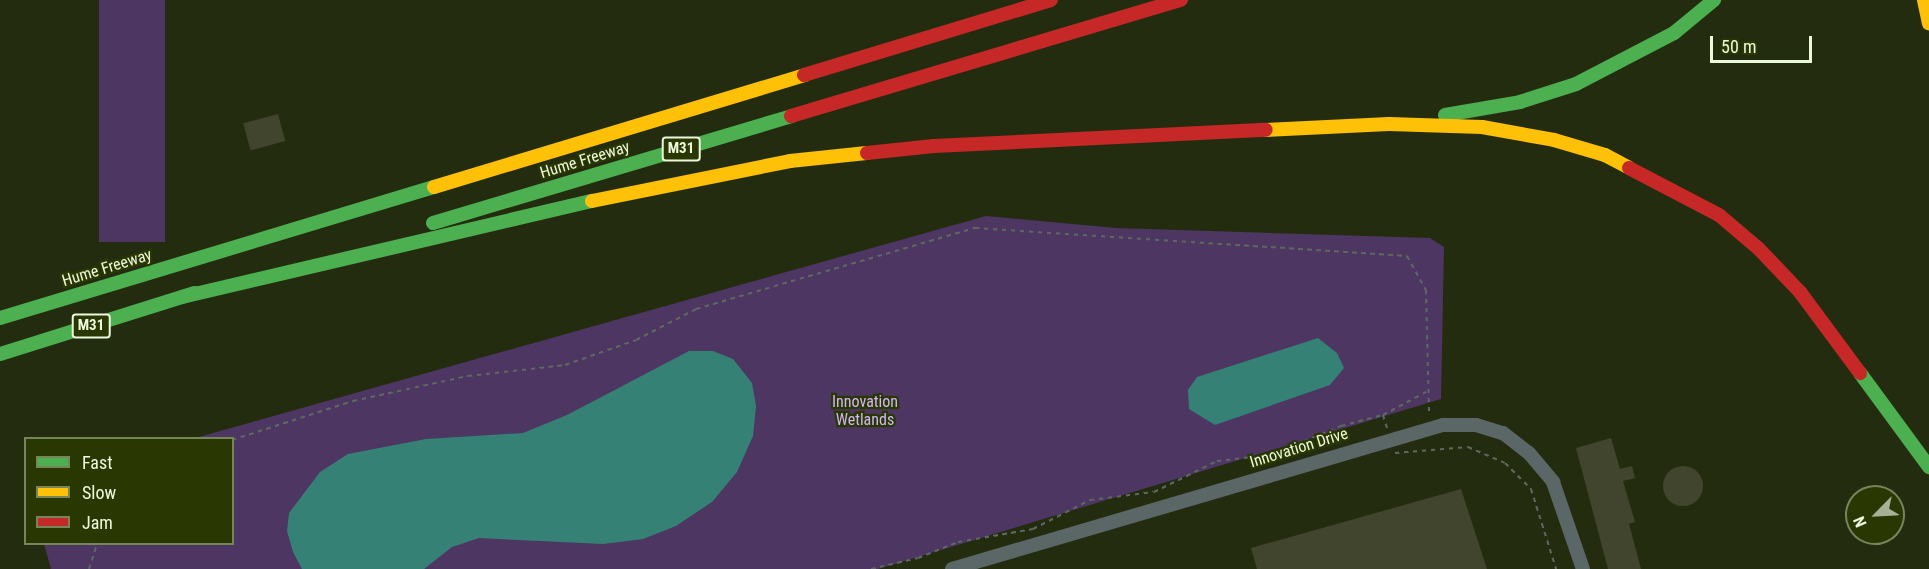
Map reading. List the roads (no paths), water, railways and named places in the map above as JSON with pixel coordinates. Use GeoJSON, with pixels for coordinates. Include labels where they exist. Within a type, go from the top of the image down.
{"type":"FeatureCollection","features":[{"type":"Feature","properties":{"kind":"main road","name":"Hume Freeway"},"geometry":{"type":"LineString","coordinates":[[0,318],[1051,0]]}},
{"type":"Feature","properties":{"kind":"main road","name":"Hume Freeway"},"geometry":{"type":"LineString","coordinates":[[0,354],[182,297],[1181,0]]}},
{"type":"Feature","properties":{"kind":"main road"},"geometry":{"type":"LineString","coordinates":[[1389,124],[1511,104],[1576,84],[1646,50],[1714,0]]}},
{"type":"Feature","properties":{"kind":"main road"},"geometry":{"type":"LineString","coordinates":[[1926,0],[1929,7]]}},
{"type":"Feature","properties":{"kind":"main road"},"geometry":{"type":"LineString","coordinates":[[1926,0],[1929,23]]}},
{"type":"Feature","properties":{"kind":"main road"},"geometry":{"type":"LineString","coordinates":[[182,297],[618,195],[790,161],[934,146],[1389,124],[1482,127],[1554,140],[1625,163],[1719,215],[1778,267],[1929,467]]}},
{"type":"Feature","properties":{"kind":"main road"},"geometry":{"type":"LineString","coordinates":[[1869,386],[1929,458]]}},
{"type":"Feature","properties":{"kind":"street","name":"Innovation Drive"},"geometry":{"type":"LineString","coordinates":[[952,569],[1431,428],[1476,425],[1503,433],[1529,453],[1553,482],[1583,569]]}},
{"type":"Feature","properties":{"kind":"water"},"geometry":{"type":"Polygon","coordinates":[[[1318,338],[1337,353],[1344,368],[1330,385],[1215,425],[1189,409],[1188,390],[1197,377],[1318,338]]]}},
{"type":"Feature","properties":{"kind":"water"},"geometry":{"type":"Polygon","coordinates":[[[689,351],[713,351],[733,359],[752,383],[756,406],[753,436],[737,472],[712,502],[676,526],[643,539],[603,544],[479,538],[452,547],[424,569],[302,569],[293,552],[287,531],[289,513],[320,472],[348,454],[426,439],[523,433],[567,415],[689,351]]]}},
{"type":"Feature","properties":{"kind":"park label","name":"Innovation Wetlands"},"geometry":{"type":"Point","coordinates":[865,411]}}]}
